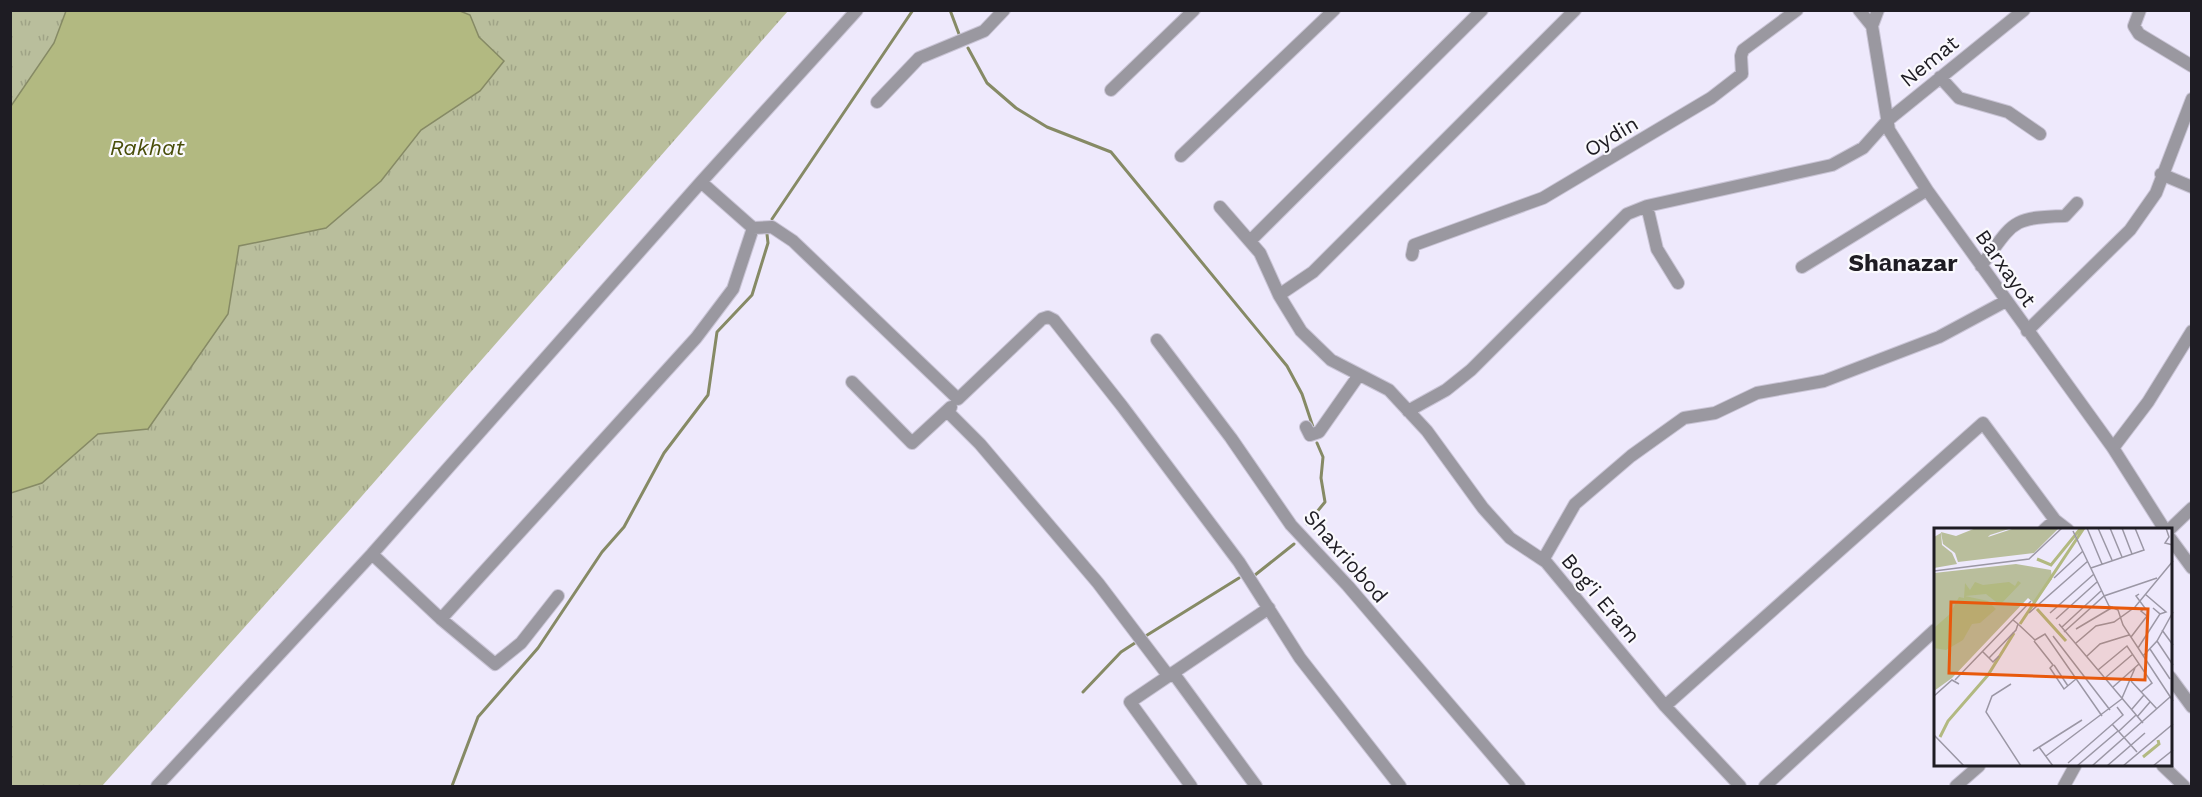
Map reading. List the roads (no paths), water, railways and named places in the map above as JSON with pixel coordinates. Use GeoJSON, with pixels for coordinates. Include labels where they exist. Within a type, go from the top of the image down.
{"type":"FeatureCollection","features":[{"type":"Feature","properties":{"kind":"street"},"geometry":{"type":"LineString","coordinates":[[157,786],[372,554],[701,182],[857,10]]}},
{"type":"Feature","properties":{"kind":"street"},"geometry":{"type":"LineString","coordinates":[[877,102],[919,58],[984,31],[1004,10]]}},
{"type":"Feature","properties":{"kind":"street"},"geometry":{"type":"LineString","coordinates":[[1111,90],[1194,10]]}},
{"type":"Feature","properties":{"kind":"street"},"geometry":{"type":"LineString","coordinates":[[1181,156],[1334,10]]}},
{"type":"Feature","properties":{"kind":"street"},"geometry":{"type":"LineString","coordinates":[[1462,10],[1472,20]]}},
{"type":"Feature","properties":{"kind":"street"},"geometry":{"type":"LineString","coordinates":[[1251,240],[1482,10]]}},
{"type":"Feature","properties":{"kind":"street"},"geometry":{"type":"LineString","coordinates":[[1279,295],[1313,272],[1575,10]]}},
{"type":"Feature","properties":{"kind":"street","name":"Oydin"},"geometry":{"type":"LineString","coordinates":[[1412,255],[1414,245],[1543,198],[1711,98],[1742,74],[1743,50],[1797,10]]}},
{"type":"Feature","properties":{"kind":"street","name":"Barxayot"},"geometry":{"type":"LineString","coordinates":[[1859,10],[1872,26],[1888,130],[1927,190],[2026,331],[2113,448],[2166,528]]}},
{"type":"Feature","properties":{"kind":"street"},"geometry":{"type":"LineString","coordinates":[[1872,26],[1878,10]]}},
{"type":"Feature","properties":{"kind":"street","name":"Nemat"},"geometry":{"type":"LineString","coordinates":[[1408,411],[1446,390],[1471,370],[1628,214],[1647,206],[1832,165],[1863,148],[1888,120],[2024,10]]}},
{"type":"Feature","properties":{"kind":"street"},"geometry":{"type":"LineString","coordinates":[[2140,10],[2134,26],[2139,34],[2192,66]]}},
{"type":"Feature","properties":{"kind":"street"},"geometry":{"type":"LineString","coordinates":[[1940,77],[1959,98],[2008,112],[2040,134]]}},
{"type":"Feature","properties":{"kind":"street"},"geometry":{"type":"LineString","coordinates":[[2026,331],[2130,230],[2156,193],[2192,99]]}},
{"type":"Feature","properties":{"kind":"street"},"geometry":{"type":"LineString","coordinates":[[2162,174],[2192,187]]}},
{"type":"Feature","properties":{"kind":"street"},"geometry":{"type":"LineString","coordinates":[[701,182],[753,228],[772,227],[793,241],[958,399]]}},
{"type":"Feature","properties":{"kind":"street"},"geometry":{"type":"LineString","coordinates":[[1802,267],[1927,190]]}},
{"type":"Feature","properties":{"kind":"street"},"geometry":{"type":"LineString","coordinates":[[1981,266],[2012,225],[2028,217],[2064,216],[2078,203]]}},
{"type":"Feature","properties":{"kind":"street"},"geometry":{"type":"LineString","coordinates":[[1647,206],[1658,249],[1678,283]]}},
{"type":"Feature","properties":{"kind":"street","name":"Bog'i Eram"},"geometry":{"type":"LineString","coordinates":[[1220,207],[1251,240],[1264,260],[1279,295],[1301,331],[1330,360],[1389,390],[1427,431],[1483,508],[1509,538],[1543,560],[1665,706],[1740,786]]}},
{"type":"Feature","properties":{"kind":"street"},"geometry":{"type":"LineString","coordinates":[[441,619],[696,338],[733,289],[753,228]]}},
{"type":"Feature","properties":{"kind":"street"},"geometry":{"type":"LineString","coordinates":[[1543,560],[1575,504],[1631,456],[1684,418],[1715,413],[1757,393],[1824,381],[1939,337],[2006,301]]}},
{"type":"Feature","properties":{"kind":"street"},"geometry":{"type":"LineString","coordinates":[[852,382],[912,443],[1042,319],[1048,317],[1054,320],[1122,405],[1239,562],[1300,658],[1400,786]]}},
{"type":"Feature","properties":{"kind":"street"},"geometry":{"type":"LineString","coordinates":[[2113,448],[2148,402],[2192,331]]}},
{"type":"Feature","properties":{"kind":"street","name":"Shaxriobod"},"geometry":{"type":"LineString","coordinates":[[1157,340],[1292,525],[1348,586],[1519,786]]}},
{"type":"Feature","properties":{"kind":"street"},"geometry":{"type":"LineString","coordinates":[[1306,427],[1310,435],[1319,432],[1359,375]]}},
{"type":"Feature","properties":{"kind":"street"},"geometry":{"type":"LineString","coordinates":[[947,411],[980,444],[1171,674],[1256,786]]}},
{"type":"Feature","properties":{"kind":"street"},"geometry":{"type":"LineString","coordinates":[[1665,706],[1983,423],[2055,520],[2065,528]]}},
{"type":"Feature","properties":{"kind":"street"},"geometry":{"type":"LineString","coordinates":[[2169,528],[2192,508]]}},
{"type":"Feature","properties":{"kind":"street"},"geometry":{"type":"LineString","coordinates":[[2046,528],[2055,520]]}},
{"type":"Feature","properties":{"kind":"street"},"geometry":{"type":"LineString","coordinates":[[2172,541],[2192,568]]}},
{"type":"Feature","properties":{"kind":"street"},"geometry":{"type":"LineString","coordinates":[[372,554],[441,619],[495,664],[521,643],[558,596]]}},
{"type":"Feature","properties":{"kind":"street"},"geometry":{"type":"LineString","coordinates":[[1191,786],[1130,702],[1269,608]]}},
{"type":"Feature","properties":{"kind":"street"},"geometry":{"type":"LineString","coordinates":[[1765,786],[1934,631]]}},
{"type":"Feature","properties":{"kind":"street"},"geometry":{"type":"LineString","coordinates":[[2172,680],[2192,707]]}},
{"type":"Feature","properties":{"kind":"street"},"geometry":{"type":"LineString","coordinates":[[1956,786],[1977,767]]}},
{"type":"Feature","properties":{"kind":"street"},"geometry":{"type":"LineString","coordinates":[[2064,786],[2074,767]]}},
{"type":"Feature","properties":{"kind":"street"},"geometry":{"type":"LineString","coordinates":[[2165,767],[2184,786]]}},
{"type":"Feature","properties":{"kind":"water","name":"Rakhat"},"geometry":{"type":"Polygon","coordinates":[[[66,11],[460,11],[470,15],[479,37],[504,61],[480,91],[421,130],[381,181],[326,228],[239,246],[228,314],[148,429],[98,434],[42,483],[11,493],[11,106],[54,43],[66,11]]]}},
{"type":"Feature","properties":{"kind":"waterway"},"geometry":{"type":"LineString","coordinates":[[772,219],[913,10]]}},
{"type":"Feature","properties":{"kind":"waterway"},"geometry":{"type":"LineString","coordinates":[[950,10],[959,34]]}},
{"type":"Feature","properties":{"kind":"waterway"},"geometry":{"type":"LineString","coordinates":[[968,48],[987,83],[1016,108],[1047,127],[1111,152],[1287,366],[1302,394],[1313,427]]}},
{"type":"Feature","properties":{"kind":"waterway"},"geometry":{"type":"LineString","coordinates":[[452,786],[478,717],[538,648],[602,552],[624,527],[664,453],[708,395],[717,332],[752,295],[768,243],[767,234]]}},
{"type":"Feature","properties":{"kind":"waterway"},"geometry":{"type":"LineString","coordinates":[[1307,524],[1325,502],[1321,478],[1323,457],[1317,443]]}},
{"type":"Feature","properties":{"kind":"waterway"},"geometry":{"type":"LineString","coordinates":[[1255,575],[1294,544]]}},
{"type":"Feature","properties":{"kind":"waterway"},"geometry":{"type":"LineString","coordinates":[[1144,637],[1239,578]]}},
{"type":"Feature","properties":{"kind":"waterway"},"geometry":{"type":"LineString","coordinates":[[1083,692],[1121,652],[1138,641]]}},
{"type":"Feature","properties":{"kind":"district","name":"Shаnazar"},"geometry":{"type":"Point","coordinates":[1903,263]}}]}
